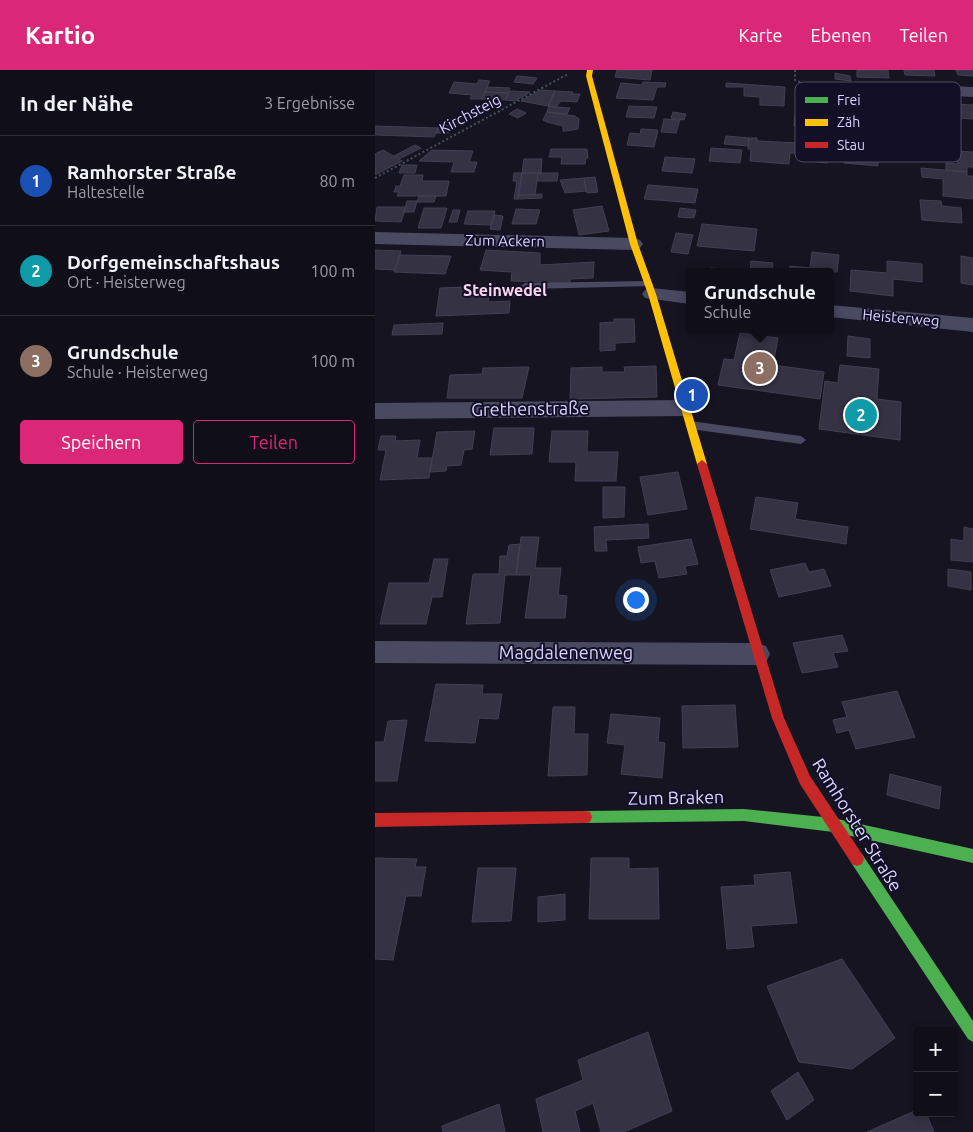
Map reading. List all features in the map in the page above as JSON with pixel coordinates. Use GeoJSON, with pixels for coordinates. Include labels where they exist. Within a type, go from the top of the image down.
{"type":"FeatureCollection","features":[{"type":"Feature","properties":{"kind":"street","name":"Ramhorster Straße"},"geometry":{"type":"LineString","coordinates":[[590,70],[589,76],[634,244],[650,289],[757,654],[778,718],[801,771],[833,825],[973,1034]]}},
{"type":"Feature","properties":{"kind":"street","name":"Zum Ackern"},"geometry":{"type":"LineString","coordinates":[[375,238],[634,244]]}},
{"type":"Feature","properties":{"kind":"street"},"geometry":{"type":"LineString","coordinates":[[650,289],[686,297]]}},
{"type":"Feature","properties":{"kind":"street","name":"Heisterweg"},"geometry":{"type":"LineString","coordinates":[[834,311],[973,325]]}},
{"type":"Feature","properties":{"kind":"street","name":"Grethenstraße"},"geometry":{"type":"LineString","coordinates":[[375,410],[688,416]]}},
{"type":"Feature","properties":{"kind":"street","name":"Magdalenenweg"},"geometry":{"type":"LineString","coordinates":[[375,652],[757,654]]}},
{"type":"Feature","properties":{"kind":"street","name":"Zum Braken"},"geometry":{"type":"LineString","coordinates":[[375,820],[744,815],[833,825],[973,856]]}},
{"type":"Feature","properties":{"kind":"lane"},"geometry":{"type":"LineString","coordinates":[[513,294],[525,286],[650,289]]}},
{"type":"Feature","properties":{"kind":"lane"},"geometry":{"type":"LineString","coordinates":[[688,416],[801,440]]}},
{"type":"Feature","properties":{"kind":"path","name":"Kirchsteig"},"geometry":{"type":"LineString","coordinates":[[375,178],[575,70]]}},
{"type":"Feature","properties":{"kind":"path"},"geometry":{"type":"LineString","coordinates":[[795,70],[795,80],[800,82]]}},
{"type":"Feature","properties":{"kind":"building"},"geometry":{"type":"Polygon","coordinates":[[[617,70],[652,70],[650,80],[615,77],[617,70]]]}},
{"type":"Feature","properties":{"kind":"building"},"geometry":{"type":"Polygon","coordinates":[[[857,70],[888,70],[889,78],[857,77],[857,70]]]}},
{"type":"Feature","properties":{"kind":"building"},"geometry":{"type":"Polygon","coordinates":[[[904,70],[934,70],[935,76],[905,75],[904,70]]]}},
{"type":"Feature","properties":{"kind":"building"},"geometry":{"type":"Polygon","coordinates":[[[956,70],[973,70],[973,76],[958,75],[956,70]]]}},
{"type":"Feature","properties":{"kind":"building"},"geometry":{"type":"Polygon","coordinates":[[[835,73],[850,76],[851,81],[835,79],[835,73]]]}},
{"type":"Feature","properties":{"kind":"building"},"geometry":{"type":"Polygon","coordinates":[[[517,76],[537,78],[533,84],[514,82],[517,76]]]}},
{"type":"Feature","properties":{"kind":"building"},"geometry":{"type":"Polygon","coordinates":[[[479,80],[490,81],[481,99],[470,99],[472,95],[449,93],[454,82],[477,84],[479,80]]]}},
{"type":"Feature","properties":{"kind":"building"},"geometry":{"type":"Polygon","coordinates":[[[643,82],[666,83],[665,87],[657,87],[653,100],[616,98],[621,83],[642,85],[643,82]]]}},
{"type":"Feature","properties":{"kind":"building"},"geometry":{"type":"Polygon","coordinates":[[[726,83],[785,87],[784,106],[760,105],[760,97],[744,96],[744,87],[726,87],[726,83]]]}},
{"type":"Feature","properties":{"kind":"building"},"geometry":{"type":"Polygon","coordinates":[[[487,87],[510,88],[508,93],[485,92],[487,87]]]}},
{"type":"Feature","properties":{"kind":"building"},"geometry":{"type":"Polygon","coordinates":[[[541,90],[555,91],[548,106],[521,101],[541,90]]]}},
{"type":"Feature","properties":{"kind":"building"},"geometry":{"type":"Polygon","coordinates":[[[510,91],[530,92],[515,101],[505,100],[510,91]]]}},
{"type":"Feature","properties":{"kind":"building"},"geometry":{"type":"Polygon","coordinates":[[[555,91],[580,94],[577,102],[561,101],[556,107],[548,106],[555,91]]]}},
{"type":"Feature","properties":{"kind":"building"},"geometry":{"type":"Polygon","coordinates":[[[485,92],[508,93],[505,100],[481,99],[485,92]]]}},
{"type":"Feature","properties":{"kind":"building"},"geometry":{"type":"Polygon","coordinates":[[[961,104],[973,105],[973,119],[961,118],[961,104]]]}},
{"type":"Feature","properties":{"kind":"building"},"geometry":{"type":"Polygon","coordinates":[[[549,106],[570,108],[567,114],[547,112],[549,106]]]}},
{"type":"Feature","properties":{"kind":"building"},"geometry":{"type":"Polygon","coordinates":[[[629,106],[657,107],[654,118],[626,117],[629,106]]]}},
{"type":"Feature","properties":{"kind":"building"},"geometry":{"type":"Polygon","coordinates":[[[517,109],[526,113],[518,118],[509,114],[517,109]]]}},
{"type":"Feature","properties":{"kind":"building"},"geometry":{"type":"Polygon","coordinates":[[[547,112],[575,116],[579,119],[578,129],[563,131],[563,126],[543,120],[547,112]]]}},
{"type":"Feature","properties":{"kind":"building"},"geometry":{"type":"Polygon","coordinates":[[[673,112],[686,114],[684,120],[671,118],[673,112]]]}},
{"type":"Feature","properties":{"kind":"building"},"geometry":{"type":"Polygon","coordinates":[[[664,119],[680,120],[676,133],[661,132],[664,119]]]}},
{"type":"Feature","properties":{"kind":"building"},"geometry":{"type":"Polygon","coordinates":[[[439,125],[453,126],[450,133],[436,133],[439,125]]]}},
{"type":"Feature","properties":{"kind":"building"},"geometry":{"type":"Polygon","coordinates":[[[375,126],[438,128],[434,137],[375,135],[375,126]]]}},
{"type":"Feature","properties":{"kind":"building"},"geometry":{"type":"Polygon","coordinates":[[[641,129],[658,130],[654,147],[627,145],[630,133],[640,134],[641,129]]]}},
{"type":"Feature","properties":{"kind":"building"},"geometry":{"type":"Polygon","coordinates":[[[726,136],[749,138],[748,146],[724,144],[726,136]]]}},
{"type":"Feature","properties":{"kind":"building"},"geometry":{"type":"Polygon","coordinates":[[[749,138],[757,138],[757,141],[795,143],[795,153],[790,153],[789,164],[750,161],[751,149],[748,149],[749,138]]]}},
{"type":"Feature","properties":{"kind":"building"},"geometry":{"type":"Polygon","coordinates":[[[415,145],[421,148],[399,159],[394,156],[415,145]]]}},
{"type":"Feature","properties":{"kind":"building"},"geometry":{"type":"Polygon","coordinates":[[[711,148],[742,150],[740,163],[709,161],[711,148]]]}},
{"type":"Feature","properties":{"kind":"building"},"geometry":{"type":"Polygon","coordinates":[[[551,149],[587,149],[588,158],[586,158],[585,164],[561,164],[562,157],[549,157],[551,149]]]}},
{"type":"Feature","properties":{"kind":"building"},"geometry":{"type":"Polygon","coordinates":[[[383,150],[402,161],[375,175],[375,154],[383,150]]]}},
{"type":"Feature","properties":{"kind":"building"},"geometry":{"type":"Polygon","coordinates":[[[432,150],[473,151],[469,162],[477,162],[474,172],[451,172],[454,162],[419,161],[432,150]]]}},
{"type":"Feature","properties":{"kind":"building"},"geometry":{"type":"Polygon","coordinates":[[[961,151],[973,152],[973,167],[967,167],[967,172],[946,170],[946,163],[958,164],[958,162],[961,162],[961,151]]]}},
{"type":"Feature","properties":{"kind":"building"},"geometry":{"type":"Polygon","coordinates":[[[665,157],[695,159],[692,173],[662,171],[665,157]]]}},
{"type":"Feature","properties":{"kind":"building"},"geometry":{"type":"Polygon","coordinates":[[[524,159],[542,159],[541,173],[522,173],[524,159]]]}},
{"type":"Feature","properties":{"kind":"building"},"geometry":{"type":"Polygon","coordinates":[[[878,162],[878,166],[844,163],[878,162]]]}},
{"type":"Feature","properties":{"kind":"building"},"geometry":{"type":"Polygon","coordinates":[[[402,165],[417,165],[415,173],[399,173],[402,165]]]}},
{"type":"Feature","properties":{"kind":"building"},"geometry":{"type":"Polygon","coordinates":[[[921,168],[967,172],[967,176],[973,176],[973,199],[943,196],[943,179],[922,177],[921,168]]]}},
{"type":"Feature","properties":{"kind":"building"},"geometry":{"type":"Polygon","coordinates":[[[514,173],[522,173],[518,199],[514,199],[517,181],[513,181],[514,173]]]}},
{"type":"Feature","properties":{"kind":"building"},"geometry":{"type":"Polygon","coordinates":[[[522,173],[538,173],[535,195],[518,195],[522,173]]]}},
{"type":"Feature","properties":{"kind":"building"},"geometry":{"type":"Polygon","coordinates":[[[538,173],[558,173],[557,181],[537,181],[538,173]]]}},
{"type":"Feature","properties":{"kind":"building"},"geometry":{"type":"Polygon","coordinates":[[[404,175],[423,175],[422,181],[449,181],[446,196],[397,196],[399,192],[394,192],[396,186],[400,186],[404,175]]]}},
{"type":"Feature","properties":{"kind":"building"},"geometry":{"type":"Polygon","coordinates":[[[595,177],[598,192],[587,193],[584,178],[595,177]]]}},
{"type":"Feature","properties":{"kind":"building"},"geometry":{"type":"Polygon","coordinates":[[[584,178],[586,191],[565,193],[560,180],[584,178]]]}},
{"type":"Feature","properties":{"kind":"building"},"geometry":{"type":"Polygon","coordinates":[[[648,185],[698,189],[695,203],[644,199],[648,185]]]}},
{"type":"Feature","properties":{"kind":"building"},"geometry":{"type":"Polygon","coordinates":[[[542,194],[542,198],[518,199],[518,195],[542,194]]]}},
{"type":"Feature","properties":{"kind":"building"},"geometry":{"type":"Polygon","coordinates":[[[419,196],[436,196],[434,202],[417,202],[419,196]]]}},
{"type":"Feature","properties":{"kind":"building"},"geometry":{"type":"Polygon","coordinates":[[[920,200],[941,201],[942,206],[961,208],[962,223],[922,220],[920,200]]]}},
{"type":"Feature","properties":{"kind":"building"},"geometry":{"type":"Polygon","coordinates":[[[407,201],[417,201],[414,212],[404,212],[407,201]]]}},
{"type":"Feature","properties":{"kind":"building"},"geometry":{"type":"Polygon","coordinates":[[[602,206],[609,231],[579,235],[573,210],[602,206]]]}},
{"type":"Feature","properties":{"kind":"building"},"geometry":{"type":"Polygon","coordinates":[[[377,207],[406,207],[401,222],[375,221],[377,207]]]}},
{"type":"Feature","properties":{"kind":"building"},"geometry":{"type":"Polygon","coordinates":[[[424,208],[447,208],[441,228],[418,228],[424,208]]]}},
{"type":"Feature","properties":{"kind":"building"},"geometry":{"type":"Polygon","coordinates":[[[680,208],[696,210],[694,218],[678,217],[680,208]]]}},
{"type":"Feature","properties":{"kind":"building"},"geometry":{"type":"Polygon","coordinates":[[[516,209],[540,210],[536,224],[512,224],[516,209]]]}},
{"type":"Feature","properties":{"kind":"building"},"geometry":{"type":"Polygon","coordinates":[[[453,210],[460,210],[457,222],[449,222],[453,210]]]}},
{"type":"Feature","properties":{"kind":"building"},"geometry":{"type":"Polygon","coordinates":[[[468,211],[495,211],[492,225],[464,224],[468,211]]]}},
{"type":"Feature","properties":{"kind":"building"},"geometry":{"type":"Polygon","coordinates":[[[494,215],[503,216],[500,230],[490,229],[494,215]]]}},
{"type":"Feature","properties":{"kind":"building"},"geometry":{"type":"Polygon","coordinates":[[[702,224],[757,229],[754,251],[697,246],[702,224]]]}},
{"type":"Feature","properties":{"kind":"building"},"geometry":{"type":"Polygon","coordinates":[[[676,233],[693,235],[688,254],[671,252],[676,233]]]}},
{"type":"Feature","properties":{"kind":"building"},"geometry":{"type":"Polygon","coordinates":[[[375,250],[401,251],[395,270],[375,269],[375,250]]]}},
{"type":"Feature","properties":{"kind":"building"},"geometry":{"type":"Polygon","coordinates":[[[486,250],[540,253],[540,265],[594,262],[593,278],[570,279],[570,283],[511,281],[512,272],[480,270],[486,250]]]}},
{"type":"Feature","properties":{"kind":"building"},"geometry":{"type":"Polygon","coordinates":[[[812,252],[839,255],[837,272],[834,272],[834,268],[810,268],[812,252]]]}},
{"type":"Feature","properties":{"kind":"building"},"geometry":{"type":"Polygon","coordinates":[[[400,255],[451,256],[445,274],[394,272],[400,255]]]}},
{"type":"Feature","properties":{"kind":"building"},"geometry":{"type":"Polygon","coordinates":[[[961,256],[973,258],[973,285],[961,283],[961,256]]]}},
{"type":"Feature","properties":{"kind":"building"},"geometry":{"type":"Polygon","coordinates":[[[751,261],[773,263],[772,268],[750,268],[751,261]]]}},
{"type":"Feature","properties":{"kind":"building"},"geometry":{"type":"Polygon","coordinates":[[[887,261],[922,264],[922,282],[893,279],[893,296],[850,291],[851,270],[887,273],[887,261]]]}},
{"type":"Feature","properties":{"kind":"building"},"geometry":{"type":"Polygon","coordinates":[[[790,266],[810,268],[790,268],[790,266]]]}},
{"type":"Feature","properties":{"kind":"building"},"geometry":{"type":"Polygon","coordinates":[[[490,286],[488,302],[510,301],[509,313],[436,316],[440,288],[490,286]]]}},
{"type":"Feature","properties":{"kind":"building"},"geometry":{"type":"Polygon","coordinates":[[[614,319],[634,319],[635,342],[615,343],[615,350],[600,351],[600,323],[614,322],[614,319]]]}},
{"type":"Feature","properties":{"kind":"building"},"geometry":{"type":"Polygon","coordinates":[[[443,323],[442,334],[392,335],[394,325],[443,323]]]}},
{"type":"Feature","properties":{"kind":"building"},"geometry":{"type":"Polygon","coordinates":[[[740,333],[778,338],[773,365],[824,372],[820,399],[718,385],[724,359],[734,360],[740,333]]]}},
{"type":"Feature","properties":{"kind":"building"},"geometry":{"type":"Polygon","coordinates":[[[848,336],[870,339],[870,358],[847,356],[848,336]]]}},
{"type":"Feature","properties":{"kind":"building"},"geometry":{"type":"Polygon","coordinates":[[[840,365],[879,369],[877,399],[901,402],[900,440],[819,429],[825,381],[838,383],[840,365]]]}},
{"type":"Feature","properties":{"kind":"building"},"geometry":{"type":"Polygon","coordinates":[[[656,366],[657,397],[570,399],[571,368],[602,367],[602,372],[625,372],[624,367],[656,366]]]}},
{"type":"Feature","properties":{"kind":"building"},"geometry":{"type":"Polygon","coordinates":[[[529,367],[522,398],[447,398],[450,375],[482,374],[483,368],[529,367]]]}},
{"type":"Feature","properties":{"kind":"building"},"geometry":{"type":"Polygon","coordinates":[[[494,428],[534,428],[532,454],[490,455],[494,428]]]}},
{"type":"Feature","properties":{"kind":"building"},"geometry":{"type":"Polygon","coordinates":[[[475,431],[472,449],[464,450],[461,465],[447,466],[446,471],[430,472],[437,432],[475,431]]]}},
{"type":"Feature","properties":{"kind":"building"},"geometry":{"type":"Polygon","coordinates":[[[552,431],[588,431],[587,452],[618,452],[616,481],[575,481],[576,462],[549,462],[552,431]]]}},
{"type":"Feature","properties":{"kind":"building"},"geometry":{"type":"Polygon","coordinates":[[[381,436],[396,436],[395,441],[420,440],[417,458],[432,458],[429,478],[380,480],[386,450],[378,450],[381,436]]]}},
{"type":"Feature","properties":{"kind":"building"},"geometry":{"type":"Polygon","coordinates":[[[678,472],[687,509],[648,515],[640,477],[678,472]]]}},
{"type":"Feature","properties":{"kind":"building"},"geometry":{"type":"Polygon","coordinates":[[[603,487],[625,487],[624,517],[603,518],[603,487]]]}},
{"type":"Feature","properties":{"kind":"building"},"geometry":{"type":"Polygon","coordinates":[[[756,497],[798,503],[795,519],[848,527],[846,544],[750,529],[756,497]]]}},
{"type":"Feature","properties":{"kind":"building"},"geometry":{"type":"Polygon","coordinates":[[[648,524],[649,538],[606,540],[607,551],[595,551],[594,527],[648,524]]]}},
{"type":"Feature","properties":{"kind":"building"},"geometry":{"type":"Polygon","coordinates":[[[964,527],[973,529],[973,562],[951,560],[951,539],[964,541],[964,527]]]}},
{"type":"Feature","properties":{"kind":"building"},"geometry":{"type":"Polygon","coordinates":[[[521,537],[539,537],[535,568],[561,568],[558,595],[567,596],[565,618],[525,618],[531,575],[516,575],[521,537]]]}},
{"type":"Feature","properties":{"kind":"building"},"geometry":{"type":"Polygon","coordinates":[[[691,539],[698,564],[685,566],[687,574],[659,578],[655,561],[641,563],[638,547],[691,539]]]}},
{"type":"Feature","properties":{"kind":"building"},"geometry":{"type":"Polygon","coordinates":[[[520,544],[516,575],[505,575],[500,623],[466,624],[473,574],[499,574],[500,556],[507,556],[509,545],[520,544]]]}},
{"type":"Feature","properties":{"kind":"building"},"geometry":{"type":"Polygon","coordinates":[[[434,559],[448,559],[442,597],[432,597],[426,624],[380,624],[389,583],[429,583],[434,559]]]}},
{"type":"Feature","properties":{"kind":"building"},"geometry":{"type":"Polygon","coordinates":[[[805,563],[809,572],[824,569],[831,586],[779,597],[770,570],[805,563]]]}},
{"type":"Feature","properties":{"kind":"building"},"geometry":{"type":"Polygon","coordinates":[[[948,569],[971,572],[971,590],[948,586],[948,569]]]}},
{"type":"Feature","properties":{"kind":"building"},"geometry":{"type":"Polygon","coordinates":[[[842,635],[848,651],[833,653],[838,667],[802,673],[793,643],[842,635]]]}},
{"type":"Feature","properties":{"kind":"building"},"geometry":{"type":"Polygon","coordinates":[[[436,684],[483,685],[482,694],[502,694],[498,719],[479,718],[475,743],[425,741],[436,684]]]}},
{"type":"Feature","properties":{"kind":"building"},"geometry":{"type":"Polygon","coordinates":[[[897,691],[915,737],[856,749],[849,730],[837,733],[833,720],[847,717],[842,702],[897,691]]]}},
{"type":"Feature","properties":{"kind":"building"},"geometry":{"type":"Polygon","coordinates":[[[735,705],[738,747],[683,748],[682,706],[735,705]]]}},
{"type":"Feature","properties":{"kind":"building"},"geometry":{"type":"Polygon","coordinates":[[[553,707],[575,707],[574,734],[588,734],[587,775],[548,776],[553,707]]]}},
{"type":"Feature","properties":{"kind":"building"},"geometry":{"type":"Polygon","coordinates":[[[611,714],[660,718],[658,742],[665,743],[662,778],[621,774],[625,745],[607,743],[611,714]]]}},
{"type":"Feature","properties":{"kind":"building"},"geometry":{"type":"Polygon","coordinates":[[[407,720],[397,781],[375,781],[375,742],[384,742],[388,721],[407,720]]]}},
{"type":"Feature","properties":{"kind":"building"},"geometry":{"type":"Polygon","coordinates":[[[890,774],[941,787],[939,809],[887,795],[890,774]]]}},
{"type":"Feature","properties":{"kind":"building"},"geometry":{"type":"Polygon","coordinates":[[[375,858],[417,859],[415,867],[426,867],[421,896],[406,896],[393,960],[375,959],[375,858]]]}},
{"type":"Feature","properties":{"kind":"building"},"geometry":{"type":"Polygon","coordinates":[[[591,858],[629,858],[629,869],[658,868],[659,919],[589,919],[591,858]]]}},
{"type":"Feature","properties":{"kind":"building"},"geometry":{"type":"Polygon","coordinates":[[[478,868],[516,868],[511,921],[472,922],[478,868]]]}},
{"type":"Feature","properties":{"kind":"building"},"geometry":{"type":"Polygon","coordinates":[[[790,872],[797,923],[751,926],[754,947],[727,949],[721,887],[755,885],[754,875],[790,872]]]}},
{"type":"Feature","properties":{"kind":"building"},"geometry":{"type":"Polygon","coordinates":[[[565,894],[565,920],[538,922],[538,897],[565,894]]]}},
{"type":"Feature","properties":{"kind":"building"},"geometry":{"type":"Polygon","coordinates":[[[842,959],[895,1038],[852,1069],[799,1062],[767,986],[842,959]]]}},
{"type":"Feature","properties":{"kind":"building"},"geometry":{"type":"Polygon","coordinates":[[[648,1032],[672,1111],[624,1132],[601,1132],[593,1103],[575,1111],[580,1132],[543,1132],[536,1099],[583,1080],[578,1060],[648,1032]]]}},
{"type":"Feature","properties":{"kind":"building"},"geometry":{"type":"Polygon","coordinates":[[[798,1072],[814,1100],[787,1120],[771,1091],[798,1072]]]}},
{"type":"Feature","properties":{"kind":"building"},"geometry":{"type":"Polygon","coordinates":[[[499,1104],[505,1132],[443,1132],[442,1126],[499,1104]]]}},
{"type":"Feature","properties":{"kind":"building"},"geometry":{"type":"Polygon","coordinates":[[[913,1112],[913,1117],[928,1117],[934,1132],[867,1132],[913,1112]]]}},
{"type":"Feature","properties":{"kind":"traffic: fast"},"geometry":{"type":"LineString","coordinates":[[585,817],[744,815],[833,825],[973,856]]}},
{"type":"Feature","properties":{"kind":"traffic: fast"},"geometry":{"type":"LineString","coordinates":[[857,859],[973,1034]]}},
{"type":"Feature","properties":{"kind":"traffic: slow"},"geometry":{"type":"LineString","coordinates":[[590,70],[589,76],[634,244],[652,294],[702,464]]}},
{"type":"Feature","properties":{"kind":"traffic: jam"},"geometry":{"type":"LineString","coordinates":[[702,464],[778,718],[805,780],[857,859]]}},
{"type":"Feature","properties":{"kind":"traffic: jam"},"geometry":{"type":"LineString","coordinates":[[375,820],[585,817]]}},
{"type":"Feature","properties":{"kind":"place","name":"Grundschule"},"geometry":{"type":"Point","coordinates":[760,368]}},
{"type":"Feature","properties":{"kind":"place","name":"Ramhorster Straße"},"geometry":{"type":"Point","coordinates":[692,395]}},
{"type":"Feature","properties":{"kind":"place","name":"Dorfgemeinschaftshaus"},"geometry":{"type":"Point","coordinates":[861,415]}},
{"type":"Feature","properties":{"kind":"district","name":"Steinwedel"},"geometry":{"type":"Point","coordinates":[505,290]}}]}
